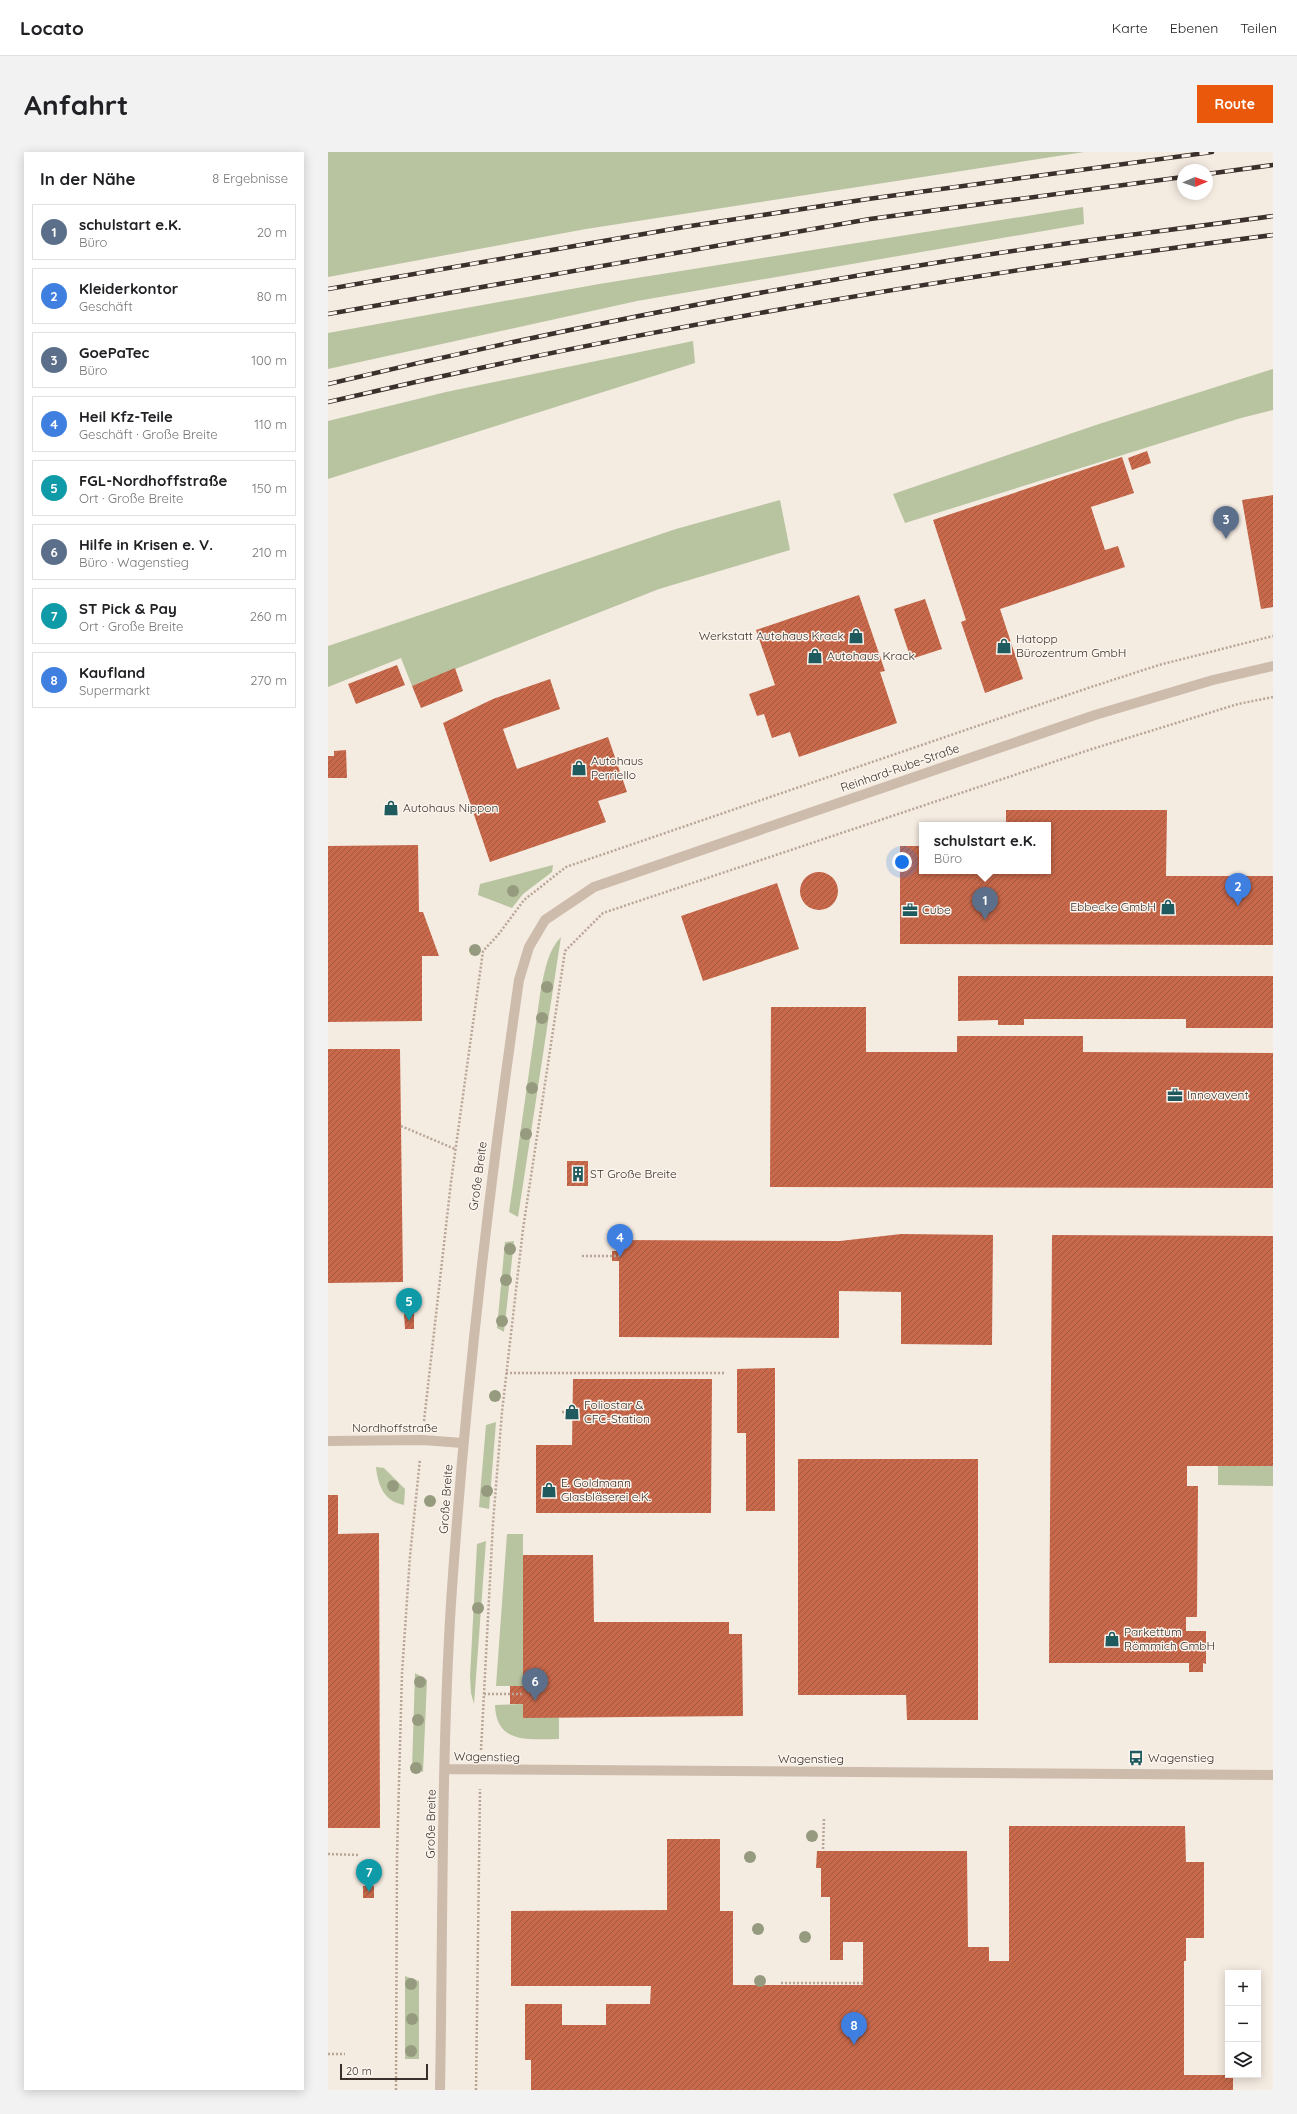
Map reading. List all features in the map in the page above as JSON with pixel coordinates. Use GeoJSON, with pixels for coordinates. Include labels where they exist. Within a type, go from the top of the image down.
{"type":"FeatureCollection","features":[{"type":"Feature","properties":{"kind":"street","name":"Reinhard-Rube-Straße"},"geometry":{"type":"LineString","coordinates":[[545,920],[594,887],[1095,715],[1213,680],[1273,666]]}},
{"type":"Feature","properties":{"kind":"street","name":"Große Breite"},"geometry":{"type":"LineString","coordinates":[[440,2090],[445,1769],[451,1606],[463,1442],[484,1228],[519,980],[529,947],[545,920]]}},
{"type":"Feature","properties":{"kind":"street","name":"Nordhoffstraße"},"geometry":{"type":"LineString","coordinates":[[328,1441],[422,1440],[463,1442]]}},
{"type":"Feature","properties":{"kind":"street","name":"Wagenstieg"},"geometry":{"type":"LineString","coordinates":[[445,1769],[1273,1775]]}},
{"type":"Feature","properties":{"kind":"path"},"geometry":{"type":"LineString","coordinates":[[396,2090],[397,1856],[402,1673],[410,1556],[455,1149],[483,950],[498,935],[524,900],[566,867],[1088,688],[1159,665],[1273,636]]}},
{"type":"Feature","properties":{"kind":"path"},"geometry":{"type":"LineString","coordinates":[[476,2090],[480,1770],[493,1523],[506,1373],[523,1229],[566,951],[603,913],[1092,749],[1238,704],[1273,697]]}},
{"type":"Feature","properties":{"kind":"path"},"geometry":{"type":"LineString","coordinates":[[401,1126],[455,1149]]}},
{"type":"Feature","properties":{"kind":"path"},"geometry":{"type":"LineString","coordinates":[[582,1256],[619,1256]]}},
{"type":"Feature","properties":{"kind":"path"},"geometry":{"type":"LineString","coordinates":[[506,1373],[724,1373]]}},
{"type":"Feature","properties":{"kind":"path"},"geometry":{"type":"LineString","coordinates":[[562,1412],[572,1412]]}},
{"type":"Feature","properties":{"kind":"path"},"geometry":{"type":"LineString","coordinates":[[484,1694],[523,1694]]}},
{"type":"Feature","properties":{"kind":"path"},"geometry":{"type":"LineString","coordinates":[[823,1848],[824,1818]]}},
{"type":"Feature","properties":{"kind":"path"},"geometry":{"type":"LineString","coordinates":[[328,1854],[358,1855]]}},
{"type":"Feature","properties":{"kind":"path"},"geometry":{"type":"LineString","coordinates":[[781,1983],[863,1983]]}},
{"type":"Feature","properties":{"kind":"path"},"geometry":{"type":"LineString","coordinates":[[328,2054],[345,2054]]}},
{"type":"Feature","properties":{"kind":"green space"},"geometry":{"type":"Polygon","coordinates":[[[328,152],[1084,152],[586,229],[328,277],[328,152]]]}},
{"type":"Feature","properties":{"kind":"green space"},"geometry":{"type":"Polygon","coordinates":[[[1083,207],[1084,224],[637,301],[328,369],[328,333],[599,284],[1083,207]]]}},
{"type":"Feature","properties":{"kind":"green space"},"geometry":{"type":"Polygon","coordinates":[[[693,341],[695,363],[328,479],[328,421],[446,392],[693,341]]]}},
{"type":"Feature","properties":{"kind":"green space"},"geometry":{"type":"Polygon","coordinates":[[[1273,369],[1273,410],[1241,418],[905,523],[893,494],[1099,424],[1273,369]]]}},
{"type":"Feature","properties":{"kind":"green space"},"geometry":{"type":"Polygon","coordinates":[[[780,500],[790,550],[659,589],[412,686],[401,658],[328,687],[328,646],[676,529],[780,500]]]}},
{"type":"Feature","properties":{"kind":"green space"},"geometry":{"type":"Polygon","coordinates":[[[553,865],[552,872],[523,894],[512,908],[478,895],[480,884],[553,865]]]}},
{"type":"Feature","properties":{"kind":"green space"},"geometry":{"type":"Polygon","coordinates":[[[561,937],[518,1217],[509,1212],[541,988],[550,954],[561,937]]]}},
{"type":"Feature","properties":{"kind":"green space"},"geometry":{"type":"Polygon","coordinates":[[[514,1241],[504,1332],[497,1328],[505,1242],[514,1241]]]}},
{"type":"Feature","properties":{"kind":"green space"},"geometry":{"type":"Polygon","coordinates":[[[496,1422],[489,1509],[479,1507],[486,1425],[496,1422]]]}},
{"type":"Feature","properties":{"kind":"green space"},"geometry":{"type":"Polygon","coordinates":[[[1218,1466],[1273,1466],[1273,1486],[1218,1485],[1218,1466]]]}},
{"type":"Feature","properties":{"kind":"green space"},"geometry":{"type":"Polygon","coordinates":[[[376,1467],[384,1468],[405,1489],[404,1505],[391,1500],[383,1492],[378,1480],[376,1467]]]}},
{"type":"Feature","properties":{"kind":"green space"},"geometry":{"type":"Polygon","coordinates":[[[507,1534],[523,1534],[523,1686],[496,1686],[507,1534]]]}},
{"type":"Feature","properties":{"kind":"green space"},"geometry":{"type":"Polygon","coordinates":[[[486,1541],[474,1704],[471,1693],[470,1677],[477,1544],[486,1541]]]}},
{"type":"Feature","properties":{"kind":"green space"},"geometry":{"type":"Polygon","coordinates":[[[415,1673],[427,1680],[423,1772],[412,1769],[415,1673]]]}},
{"type":"Feature","properties":{"kind":"green space"},"geometry":{"type":"Polygon","coordinates":[[[523,1704],[559,1718],[559,1739],[526,1739],[516,1737],[501,1727],[497,1718],[495,1705],[523,1704]]]}},
{"type":"Feature","properties":{"kind":"green space"},"geometry":{"type":"Polygon","coordinates":[[[405,1976],[419,1981],[419,2059],[405,2059],[405,1976]]]}},
{"type":"Feature","properties":{"kind":"building"},"geometry":{"type":"Polygon","coordinates":[[[1147,451],[1151,463],[1132,470],[1128,458],[1147,451]]]}},
{"type":"Feature","properties":{"kind":"building"},"geometry":{"type":"Polygon","coordinates":[[[1122,457],[1134,493],[1091,507],[1105,550],[1118,546],[1125,567],[1000,609],[1023,679],[985,693],[961,622],[966,620],[933,520],[1122,457]]]}},
{"type":"Feature","properties":{"kind":"building"},"geometry":{"type":"Polygon","coordinates":[[[1273,495],[1273,607],[1261,609],[1242,500],[1273,495]]]}},
{"type":"Feature","properties":{"kind":"building"},"geometry":{"type":"Polygon","coordinates":[[[859,595],[885,671],[880,672],[897,723],[799,757],[790,732],[772,738],[764,714],[757,716],[749,694],[775,685],[756,630],[859,595]]]}},
{"type":"Feature","properties":{"kind":"building"},"geometry":{"type":"Polygon","coordinates":[[[925,599],[942,649],[911,659],[894,609],[925,599]]]}},
{"type":"Feature","properties":{"kind":"building"},"geometry":{"type":"Polygon","coordinates":[[[397,665],[405,685],[356,704],[348,684],[397,665]]]}},
{"type":"Feature","properties":{"kind":"building"},"geometry":{"type":"Polygon","coordinates":[[[455,668],[463,691],[421,708],[412,686],[455,668]]]}},
{"type":"Feature","properties":{"kind":"building"},"geometry":{"type":"Polygon","coordinates":[[[550,679],[560,709],[503,729],[517,769],[608,737],[627,792],[598,801],[606,822],[490,862],[443,723],[493,699],[550,679]]]}},
{"type":"Feature","properties":{"kind":"building"},"geometry":{"type":"Polygon","coordinates":[[[346,750],[347,778],[328,778],[328,756],[334,756],[334,751],[346,750]]]}},
{"type":"Feature","properties":{"kind":"building"},"geometry":{"type":"Polygon","coordinates":[[[1006,810],[1167,810],[1166,876],[1273,876],[1273,945],[900,944],[900,846],[919,846],[919,874],[1051,874],[1051,822],[1006,822],[1006,810]]]}},
{"type":"Feature","properties":{"kind":"building"},"geometry":{"type":"Polygon","coordinates":[[[418,845],[419,912],[423,912],[439,956],[422,956],[422,1021],[328,1022],[328,846],[418,845]]]}},
{"type":"Feature","properties":{"kind":"building"},"geometry":{"type":"Polygon","coordinates":[[[815,872],[823,872],[835,881],[838,891],[835,901],[829,907],[823,910],[815,910],[803,901],[800,895],[800,887],[809,875],[815,872]]]}},
{"type":"Feature","properties":{"kind":"building"},"geometry":{"type":"Polygon","coordinates":[[[777,883],[799,949],[703,981],[681,916],[777,883]]]}},
{"type":"Feature","properties":{"kind":"building"},"geometry":{"type":"Polygon","coordinates":[[[958,976],[1273,976],[1273,1028],[1186,1028],[1186,1019],[1024,1019],[1024,1025],[998,1025],[998,1020],[958,1021],[958,976]]]}},
{"type":"Feature","properties":{"kind":"building"},"geometry":{"type":"Polygon","coordinates":[[[771,1007],[866,1007],[866,1052],[957,1052],[957,1036],[1083,1036],[1083,1052],[1273,1053],[1273,1188],[770,1187],[771,1007]]]}},
{"type":"Feature","properties":{"kind":"building"},"geometry":{"type":"Polygon","coordinates":[[[328,1049],[400,1049],[403,1282],[328,1283],[328,1049]]]}},
{"type":"Feature","properties":{"kind":"building","name":"ST Große Breite"},"geometry":{"type":"Polygon","coordinates":[[[567,1161],[588,1161],[588,1186],[567,1186],[567,1161]]]}},
{"type":"Feature","properties":{"kind":"building"},"geometry":{"type":"Polygon","coordinates":[[[901,1234],[993,1235],[992,1345],[901,1344],[901,1292],[839,1291],[839,1338],[619,1337],[619,1261],[612,1261],[612,1251],[620,1251],[620,1240],[840,1241],[901,1234]]]}},
{"type":"Feature","properties":{"kind":"building"},"geometry":{"type":"Polygon","coordinates":[[[1052,1235],[1273,1236],[1273,1466],[1187,1466],[1187,1486],[1198,1486],[1197,1617],[1186,1617],[1186,1631],[1206,1631],[1206,1664],[1203,1663],[1203,1672],[1189,1672],[1189,1663],[1049,1663],[1052,1235]]]}},
{"type":"Feature","properties":{"kind":"building"},"geometry":{"type":"Polygon","coordinates":[[[414,1313],[414,1329],[405,1329],[404,1314],[414,1313]]]}},
{"type":"Feature","properties":{"kind":"building"},"geometry":{"type":"Polygon","coordinates":[[[775,1368],[775,1511],[746,1511],[746,1433],[737,1433],[737,1369],[775,1368]]]}},
{"type":"Feature","properties":{"kind":"building"},"geometry":{"type":"Polygon","coordinates":[[[573,1379],[712,1379],[711,1513],[536,1513],[536,1445],[572,1445],[573,1379]]]}},
{"type":"Feature","properties":{"kind":"building"},"geometry":{"type":"Polygon","coordinates":[[[798,1459],[978,1459],[978,1720],[907,1720],[906,1695],[798,1695],[798,1459]]]}},
{"type":"Feature","properties":{"kind":"building"},"geometry":{"type":"Polygon","coordinates":[[[328,1495],[338,1495],[338,1534],[379,1533],[380,1828],[328,1828],[328,1495]]]}},
{"type":"Feature","properties":{"kind":"building"},"geometry":{"type":"Polygon","coordinates":[[[523,1555],[593,1555],[594,1622],[729,1622],[729,1634],[742,1634],[743,1716],[523,1718],[523,1704],[510,1704],[510,1686],[523,1686],[523,1555]]]}},
{"type":"Feature","properties":{"kind":"building"},"geometry":{"type":"Polygon","coordinates":[[[1009,1826],[1185,1826],[1186,1862],[1204,1862],[1204,1938],[1186,1938],[1186,1961],[1184,1961],[1184,2075],[1225,2075],[1225,2078],[1233,2078],[1233,2090],[531,2090],[531,2060],[525,2060],[525,2004],[562,2004],[562,2025],[606,2025],[606,2004],[650,2004],[651,1986],[511,1986],[511,1911],[667,1910],[667,1839],[720,1839],[720,1911],[733,1911],[733,1985],[863,1985],[863,1942],[843,1942],[843,1960],[830,1960],[830,1897],[821,1897],[821,1868],[816,1868],[817,1851],[967,1851],[968,1947],[989,1947],[989,1961],[1009,1961],[1009,1826]]]}},
{"type":"Feature","properties":{"kind":"building"},"geometry":{"type":"Polygon","coordinates":[[[363,1886],[374,1886],[374,1898],[363,1898],[363,1886]]]}},
{"type":"Feature","properties":{"kind":"railway"},"geometry":{"type":"LineString","coordinates":[[328,289],[684,227],[868,199],[1212,152]]}},
{"type":"Feature","properties":{"kind":"railway"},"geometry":{"type":"LineString","coordinates":[[1213,173],[1273,165]]}},
{"type":"Feature","properties":{"kind":"railway"},"geometry":{"type":"LineString","coordinates":[[328,314],[870,219],[1177,178]]}},
{"type":"Feature","properties":{"kind":"railway"},"geometry":{"type":"LineString","coordinates":[[328,384],[561,332],[796,286],[993,254],[1273,216]]}},
{"type":"Feature","properties":{"kind":"railway"},"geometry":{"type":"LineString","coordinates":[[328,402],[563,351],[798,306],[1035,268],[1273,235]]}},
{"type":"Feature","properties":{"kind":"place","name":"GoePaTec"},"geometry":{"type":"Point","coordinates":[1226,539]}},
{"type":"Feature","properties":{"kind":"place","name":"Werkstatt Autohaus Krack"},"geometry":{"type":"Point","coordinates":[856,636]}},
{"type":"Feature","properties":{"kind":"place","name":"Hatopp Bürozentrum GmbH"},"geometry":{"type":"Point","coordinates":[1004,646]}},
{"type":"Feature","properties":{"kind":"place","name":"Autohaus Krack"},"geometry":{"type":"Point","coordinates":[815,656]}},
{"type":"Feature","properties":{"kind":"place","name":"Autohaus Perriello"},"geometry":{"type":"Point","coordinates":[579,768]}},
{"type":"Feature","properties":{"kind":"place","name":"Autohaus Nippon"},"geometry":{"type":"Point","coordinates":[391,808]}},
{"type":"Feature","properties":{"kind":"place","name":"Kleiderkontor"},"geometry":{"type":"Point","coordinates":[1238,906]}},
{"type":"Feature","properties":{"kind":"place","name":"Ebbecke GmbH"},"geometry":{"type":"Point","coordinates":[1168,907]}},
{"type":"Feature","properties":{"kind":"place","name":"Cube"},"geometry":{"type":"Point","coordinates":[910,910]}},
{"type":"Feature","properties":{"kind":"place","name":"schulstart e.K."},"geometry":{"type":"Point","coordinates":[985,920]}},
{"type":"Feature","properties":{"kind":"place","name":"Innovavent"},"geometry":{"type":"Point","coordinates":[1175,1095]}},
{"type":"Feature","properties":{"kind":"place","name":"ST Große Breite"},"geometry":{"type":"Point","coordinates":[578,1174]}},
{"type":"Feature","properties":{"kind":"place","name":"Heil Kfz-Teile"},"geometry":{"type":"Point","coordinates":[620,1257]}},
{"type":"Feature","properties":{"kind":"place","name":"FGL-Nordhoffstraße"},"geometry":{"type":"Point","coordinates":[409,1321]}},
{"type":"Feature","properties":{"kind":"place","name":"Foliostar & CFC-Station"},"geometry":{"type":"Point","coordinates":[572,1412]}},
{"type":"Feature","properties":{"kind":"place","name":"E. Goldmann Glasbläserei e.K."},"geometry":{"type":"Point","coordinates":[549,1490]}},
{"type":"Feature","properties":{"kind":"place","name":"Parkettum Römmich GmbH"},"geometry":{"type":"Point","coordinates":[1112,1639]}},
{"type":"Feature","properties":{"kind":"place","name":"Hilfe in Krisen e. V."},"geometry":{"type":"Point","coordinates":[535,1701]}},
{"type":"Feature","properties":{"kind":"place","name":"Wagenstieg"},"geometry":{"type":"Point","coordinates":[1136,1758]}},
{"type":"Feature","properties":{"kind":"place","name":"ST Pick & Pay"},"geometry":{"type":"Point","coordinates":[369,1892]}},
{"type":"Feature","properties":{"kind":"place","name":"Kaufland"},"geometry":{"type":"Point","coordinates":[854,2045]}}]}
